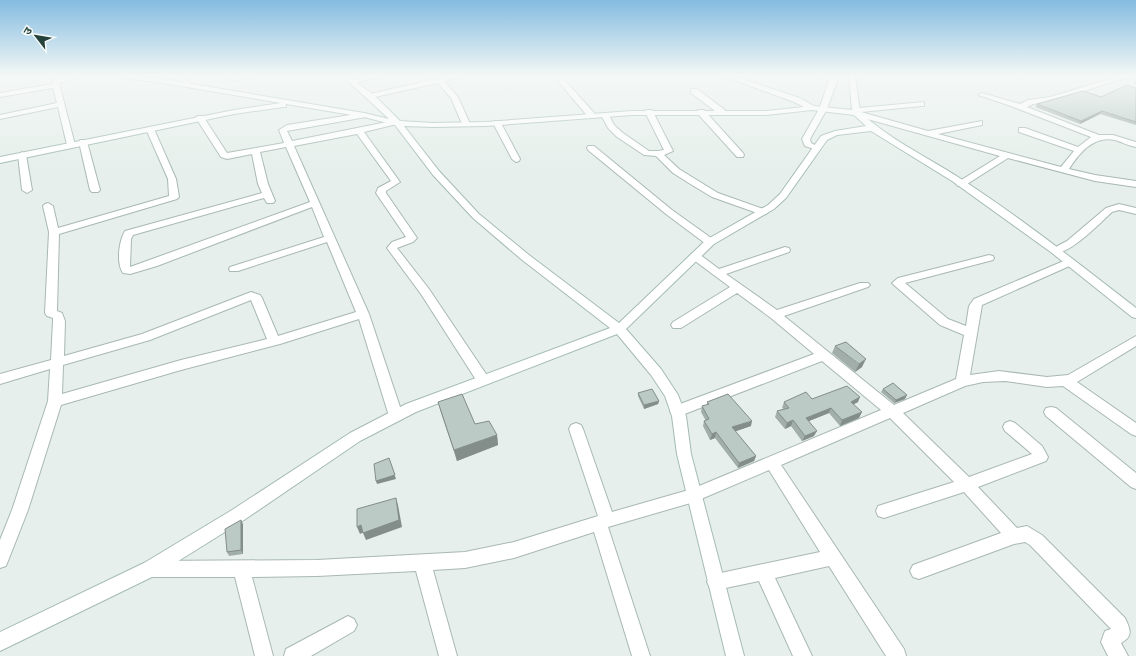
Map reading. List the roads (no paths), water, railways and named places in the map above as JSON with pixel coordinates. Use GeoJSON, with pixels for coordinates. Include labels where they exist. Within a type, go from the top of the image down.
{"type":"FeatureCollection","features":[{"type":"Feature","properties":{"kind":"street"},"geometry":{"type":"LineString","coordinates":[[0,116],[47,107]]}},
{"type":"Feature","properties":{"kind":"street"},"geometry":{"type":"LineString","coordinates":[[61,107],[71,144]]}},
{"type":"Feature","properties":{"kind":"street"},"geometry":{"type":"LineString","coordinates":[[0,160],[200,118],[241,110],[272,107]]}},
{"type":"Feature","properties":{"kind":"street"},"geometry":{"type":"LineString","coordinates":[[312,107],[396,122],[466,124],[649,112],[766,113],[812,108],[856,112],[1094,178],[1136,184]]}},
{"type":"Feature","properties":{"kind":"street"},"geometry":{"type":"LineString","coordinates":[[381,107],[396,122],[436,173],[476,216],[525,257],[619,329],[656,372],[672,395],[677,411],[684,454],[735,656]]}},
{"type":"Feature","properties":{"kind":"street"},"geometry":{"type":"LineString","coordinates":[[458,107],[466,124]]}},
{"type":"Feature","properties":{"kind":"street"},"geometry":{"type":"LineString","coordinates":[[584,107],[592,116]]}},
{"type":"Feature","properties":{"kind":"street"},"geometry":{"type":"LineString","coordinates":[[715,107],[722,112]]}},
{"type":"Feature","properties":{"kind":"street"},"geometry":{"type":"LineString","coordinates":[[855,107],[856,112],[872,128],[961,184],[1056,251],[1136,314]]}},
{"type":"Feature","properties":{"kind":"street"},"geometry":{"type":"LineString","coordinates":[[856,112],[900,107]]}},
{"type":"Feature","properties":{"kind":"street"},"geometry":{"type":"LineString","coordinates":[[1020,107],[1098,137],[1135,143]]}},
{"type":"Feature","properties":{"kind":"street"},"geometry":{"type":"LineString","coordinates":[[817,148],[808,144],[806,139],[823,109]]}},
{"type":"Feature","properties":{"kind":"street"},"geometry":{"type":"LineString","coordinates":[[605,115],[611,126],[620,135],[647,153],[658,154],[669,151],[649,112]]}},
{"type":"Feature","properties":{"kind":"street"},"geometry":{"type":"LineString","coordinates":[[700,112],[740,155]]}},
{"type":"Feature","properties":{"kind":"street"},"geometry":{"type":"LineString","coordinates":[[363,115],[285,128],[283,130],[288,145],[363,314],[396,416]]}},
{"type":"Feature","properties":{"kind":"street"},"geometry":{"type":"LineString","coordinates":[[200,118],[225,156],[359,131],[396,122]]}},
{"type":"Feature","properties":{"kind":"street"},"geometry":{"type":"LineString","coordinates":[[497,123],[516,159]]}},
{"type":"Feature","properties":{"kind":"street"},"geometry":{"type":"LineString","coordinates":[[929,133],[979,123]]}},
{"type":"Feature","properties":{"kind":"street"},"geometry":{"type":"LineString","coordinates":[[0,642],[150,569],[238,515],[354,437],[411,408],[619,329],[710,242],[771,207],[783,196],[824,138],[835,133],[872,128]]}},
{"type":"Feature","properties":{"kind":"street"},"geometry":{"type":"LineString","coordinates":[[54,232],[174,197],[172,179],[150,129]]}},
{"type":"Feature","properties":{"kind":"street"},"geometry":{"type":"LineString","coordinates":[[1022,130],[1079,150]]}},
{"type":"Feature","properties":{"kind":"street"},"geometry":{"type":"LineString","coordinates":[[359,131],[396,182],[383,188],[381,193],[412,238],[394,245],[392,248],[425,292],[483,380]]}},
{"type":"Feature","properties":{"kind":"street"},"geometry":{"type":"LineString","coordinates":[[1064,169],[1079,150],[1098,137]]}},
{"type":"Feature","properties":{"kind":"street"},"geometry":{"type":"LineString","coordinates":[[84,142],[95,190]]}},
{"type":"Feature","properties":{"kind":"street"},"geometry":{"type":"LineString","coordinates":[[591,148],[669,212],[710,242]]}},
{"type":"Feature","properties":{"kind":"street"},"geometry":{"type":"LineString","coordinates":[[256,151],[263,184],[269,198],[132,232],[127,235],[126,239],[125,268],[127,271],[153,264],[315,203]]}},
{"type":"Feature","properties":{"kind":"street"},"geometry":{"type":"LineString","coordinates":[[658,154],[676,171],[715,195],[763,212]]}},
{"type":"Feature","properties":{"kind":"street"},"geometry":{"type":"LineString","coordinates":[[22,155],[27,190]]}},
{"type":"Feature","properties":{"kind":"street"},"geometry":{"type":"LineString","coordinates":[[961,184],[1007,155]]}},
{"type":"Feature","properties":{"kind":"street"},"geometry":{"type":"LineString","coordinates":[[0,560],[22,503],[55,401],[58,316],[51,313],[54,232],[48,206]]}},
{"type":"Feature","properties":{"kind":"street"},"geometry":{"type":"LineString","coordinates":[[1056,251],[1071,243],[1109,210],[1119,207],[1136,211]]}},
{"type":"Feature","properties":{"kind":"street"},"geometry":{"type":"LineString","coordinates":[[234,269],[330,238]]}},
{"type":"Feature","properties":{"kind":"street"},"geometry":{"type":"LineString","coordinates":[[718,273],[785,250]]}},
{"type":"Feature","properties":{"kind":"street"},"geometry":{"type":"LineString","coordinates":[[695,256],[775,315],[893,412],[966,485],[1014,536]]}},
{"type":"Feature","properties":{"kind":"street"},"geometry":{"type":"LineString","coordinates":[[970,333],[944,322],[898,283],[902,280],[989,258]]}},
{"type":"Feature","properties":{"kind":"street"},"geometry":{"type":"LineString","coordinates":[[962,382],[975,306],[978,302],[1070,262]]}},
{"type":"Feature","properties":{"kind":"street"},"geometry":{"type":"LineString","coordinates":[[775,315],[864,285]]}},
{"type":"Feature","properties":{"kind":"street"},"geometry":{"type":"LineString","coordinates":[[678,325],[738,287]]}},
{"type":"Feature","properties":{"kind":"street"},"geometry":{"type":"LineString","coordinates":[[0,379],[146,338],[251,296],[256,298],[274,342]]}},
{"type":"Feature","properties":{"kind":"street"},"geometry":{"type":"LineString","coordinates":[[55,401],[181,365],[274,342],[363,314]]}},
{"type":"Feature","properties":{"kind":"street"},"geometry":{"type":"LineString","coordinates":[[150,569],[317,568],[465,560],[514,550],[603,521],[694,495],[962,382],[983,377],[1003,376],[1048,382],[1066,381],[1084,373],[1136,340]]}},
{"type":"Feature","properties":{"kind":"street"},"geometry":{"type":"LineString","coordinates":[[677,411],[824,355]]}},
{"type":"Feature","properties":{"kind":"street"},"geometry":{"type":"LineString","coordinates":[[1066,381],[1136,430]]}},
{"type":"Feature","properties":{"kind":"street"},"geometry":{"type":"LineString","coordinates":[[1051,412],[1136,482]]}},
{"type":"Feature","properties":{"kind":"street"},"geometry":{"type":"LineString","coordinates":[[884,511],[966,485],[1041,457],[1037,450],[1010,427]]}},
{"type":"Feature","properties":{"kind":"street"},"geometry":{"type":"LineString","coordinates":[[576,430],[642,656]]}},
{"type":"Feature","properties":{"kind":"street"},"geometry":{"type":"LineString","coordinates":[[772,462],[897,656]]}},
{"type":"Feature","properties":{"kind":"street"},"geometry":{"type":"LineString","coordinates":[[919,571],[1014,536],[1023,534],[1032,536],[1119,624],[1121,633],[1112,638],[1110,642],[1118,656]]}},
{"type":"Feature","properties":{"kind":"street"},"geometry":{"type":"LineString","coordinates":[[716,582],[833,557]]}},
{"type":"Feature","properties":{"kind":"street"},"geometry":{"type":"LineString","coordinates":[[422,562],[448,656]]}},
{"type":"Feature","properties":{"kind":"street"},"geometry":{"type":"LineString","coordinates":[[242,569],[264,656]]}},
{"type":"Feature","properties":{"kind":"street"},"geometry":{"type":"LineString","coordinates":[[763,572],[803,656]]}},
{"type":"Feature","properties":{"kind":"street"},"geometry":{"type":"LineString","coordinates":[[293,656],[348,625]]}}]}
